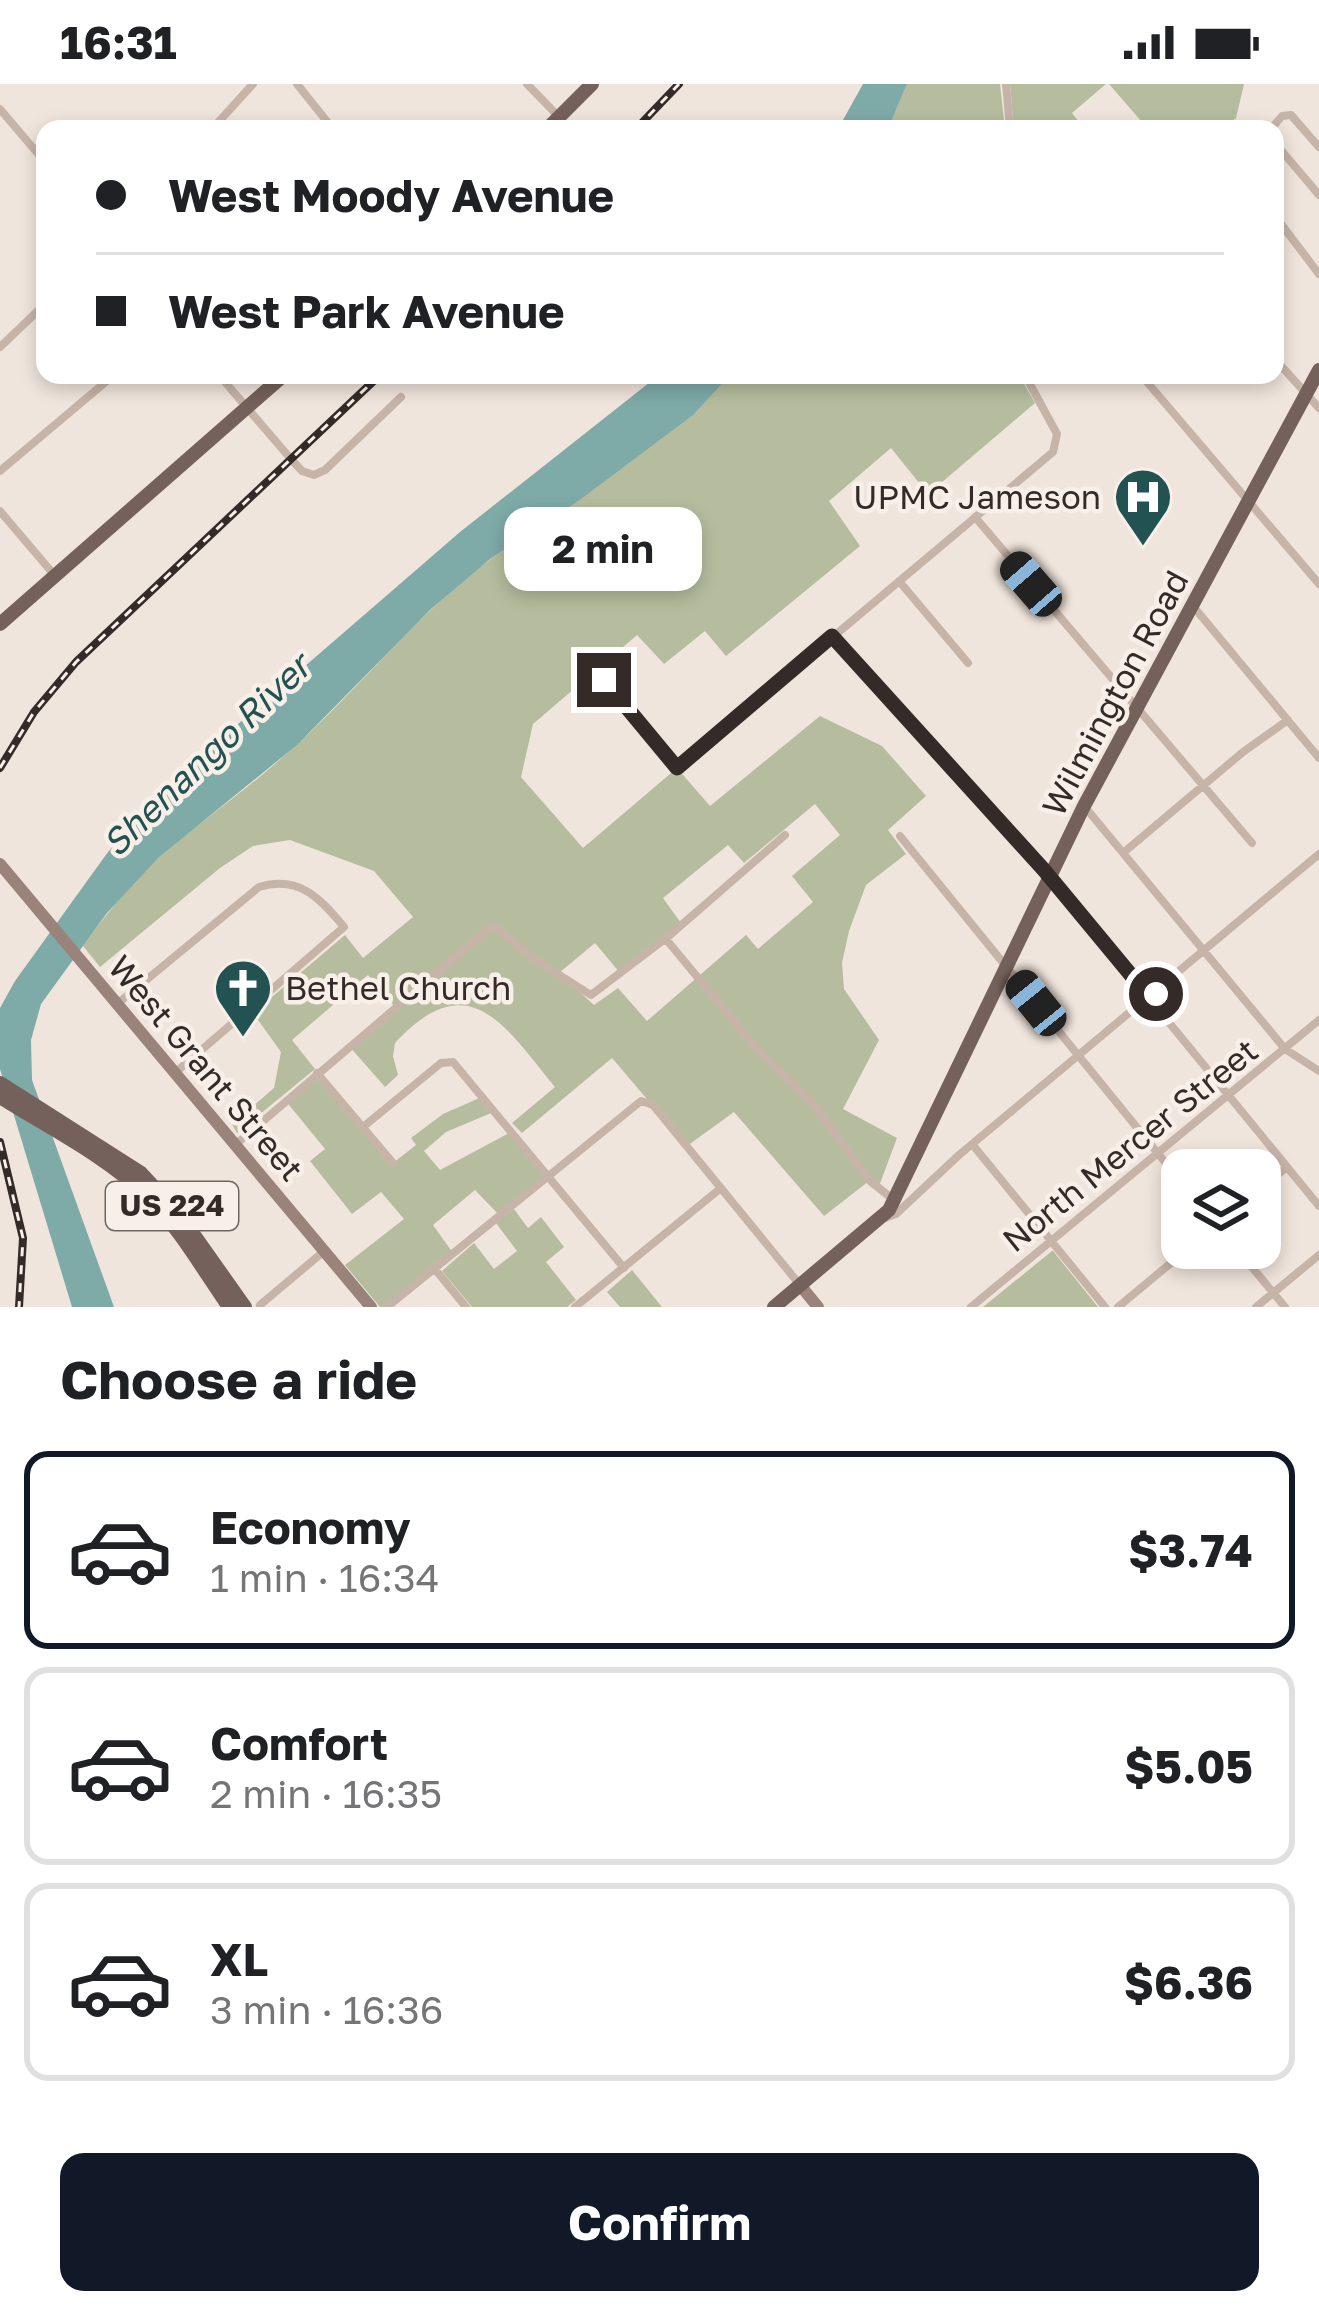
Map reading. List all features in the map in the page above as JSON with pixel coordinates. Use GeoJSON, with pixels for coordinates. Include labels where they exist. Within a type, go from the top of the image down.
{"type":"FeatureCollection","features":[{"type":"Feature","properties":{"kind":"main road"},"geometry":{"type":"LineString","coordinates":[[556,120],[592,84]]}},
{"type":"Feature","properties":{"kind":"main road","name":"Wilmington Road"},"geometry":{"type":"LineString","coordinates":[[773,1307],[879,1220],[894,1200],[1084,806],[1319,370]]}},
{"type":"Feature","properties":{"kind":"main road"},"geometry":{"type":"LineString","coordinates":[[0,624],[274,384]]}},
{"type":"Feature","properties":{"kind":"main road","name":"US 224"},"geometry":{"type":"LineString","coordinates":[[0,1082],[124,1160],[157,1188],[252,1306]]}},
{"type":"Feature","properties":{"kind":"main road","name":"US 224"},"geometry":{"type":"LineString","coordinates":[[0,1097],[129,1180],[157,1206],[229,1307]]}},
{"type":"Feature","properties":{"kind":"street"},"geometry":{"type":"LineString","coordinates":[[220,120],[253,84]]}},
{"type":"Feature","properties":{"kind":"street"},"geometry":{"type":"LineString","coordinates":[[298,84],[326,120]]}},
{"type":"Feature","properties":{"kind":"street"},"geometry":{"type":"LineString","coordinates":[[526,84],[559,117]]}},
{"type":"Feature","properties":{"kind":"street"},"geometry":{"type":"LineString","coordinates":[[1006,84],[1009,120]]}},
{"type":"Feature","properties":{"kind":"street"},"geometry":{"type":"LineString","coordinates":[[0,109],[36,151]]}},
{"type":"Feature","properties":{"kind":"street"},"geometry":{"type":"LineString","coordinates":[[1279,120],[1291,115],[1319,147]]}},
{"type":"Feature","properties":{"kind":"street"},"geometry":{"type":"LineString","coordinates":[[1284,154],[1319,195]]}},
{"type":"Feature","properties":{"kind":"street"},"geometry":{"type":"LineString","coordinates":[[1284,228],[1319,274]]}},
{"type":"Feature","properties":{"kind":"street"},"geometry":{"type":"LineString","coordinates":[[0,347],[36,313]]}},
{"type":"Feature","properties":{"kind":"street"},"geometry":{"type":"LineString","coordinates":[[1284,369],[1319,408]]}},
{"type":"Feature","properties":{"kind":"street"},"geometry":{"type":"LineString","coordinates":[[0,471],[103,384]]}},
{"type":"Feature","properties":{"kind":"street"},"geometry":{"type":"LineString","coordinates":[[227,384],[302,471],[314,475],[401,397]]}},
{"type":"Feature","properties":{"kind":"street"},"geometry":{"type":"LineString","coordinates":[[604,680],[677,768],[1056,446],[1052,421],[1030,384]]}},
{"type":"Feature","properties":{"kind":"street"},"geometry":{"type":"LineString","coordinates":[[1149,384],[1319,584]]}},
{"type":"Feature","properties":{"kind":"street"},"geometry":{"type":"LineString","coordinates":[[0,511],[56,577]]}},
{"type":"Feature","properties":{"kind":"street"},"geometry":{"type":"LineString","coordinates":[[975,517],[1252,843]]}},
{"type":"Feature","properties":{"kind":"street"},"geometry":{"type":"LineString","coordinates":[[899,581],[968,663]]}},
{"type":"Feature","properties":{"kind":"street"},"geometry":{"type":"LineString","coordinates":[[1192,605],[1319,758]]}},
{"type":"Feature","properties":{"kind":"street"},"geometry":{"type":"LineString","coordinates":[[832,636],[1050,877],[1319,1206]]}},
{"type":"Feature","properties":{"kind":"street"},"geometry":{"type":"LineString","coordinates":[[1123,853],[1288,720]]}},
{"type":"Feature","properties":{"kind":"street"},"geometry":{"type":"LineString","coordinates":[[1084,806],[1285,1049],[1319,1071]]}},
{"type":"Feature","properties":{"kind":"street"},"geometry":{"type":"LineString","coordinates":[[235,1145],[493,925],[586,995],[593,994],[785,836]]}},
{"type":"Feature","properties":{"kind":"street"},"geometry":{"type":"LineString","coordinates":[[900,836],[1161,1157]]}},
{"type":"Feature","properties":{"kind":"street"},"geometry":{"type":"LineString","coordinates":[[879,1220],[896,1214],[972,1144],[1319,854]]}},
{"type":"Feature","properties":{"kind":"street","name":"West Grant Street"},"geometry":{"type":"LineString","coordinates":[[0,864],[371,1307]]}},
{"type":"Feature","properties":{"kind":"street"},"geometry":{"type":"LineString","coordinates":[[116,1004],[259,887],[279,883],[306,889],[344,927],[174,1072]]}},
{"type":"Feature","properties":{"kind":"street"},"geometry":{"type":"LineString","coordinates":[[664,938],[758,1051],[814,1106],[869,1180],[894,1200]]}},
{"type":"Feature","properties":{"kind":"street","name":"North Mercer Street"},"geometry":{"type":"LineString","coordinates":[[971,1307],[1319,1021]]}},
{"type":"Feature","properties":{"kind":"street"},"geometry":{"type":"LineString","coordinates":[[363,1127],[441,1063],[458,1065],[624,1268]]}},
{"type":"Feature","properties":{"kind":"street"},"geometry":{"type":"LineString","coordinates":[[317,1073],[392,1163]]}},
{"type":"Feature","properties":{"kind":"street"},"geometry":{"type":"LineString","coordinates":[[387,1307],[636,1103],[645,1101],[818,1307]]}},
{"type":"Feature","properties":{"kind":"street"},"geometry":{"type":"LineString","coordinates":[[972,1144],[1105,1307]]}},
{"type":"Feature","properties":{"kind":"street"},"geometry":{"type":"LineString","coordinates":[[1281,1171],[1287,1166]]}},
{"type":"Feature","properties":{"kind":"street"},"geometry":{"type":"LineString","coordinates":[[905,1175],[925,1184]]}},
{"type":"Feature","properties":{"kind":"street"},"geometry":{"type":"LineString","coordinates":[[575,1307],[721,1188]]}},
{"type":"Feature","properties":{"kind":"street"},"geometry":{"type":"LineString","coordinates":[[252,1306],[324,1251]]}},
{"type":"Feature","properties":{"kind":"street"},"geometry":{"type":"LineString","coordinates":[[1256,1307],[1319,1255]]}},
{"type":"Feature","properties":{"kind":"street"},"geometry":{"type":"LineString","coordinates":[[434,1268],[466,1307]]}},
{"type":"Feature","properties":{"kind":"street"},"geometry":{"type":"LineString","coordinates":[[1118,1307],[1164,1269]]}},
{"type":"Feature","properties":{"kind":"street"},"geometry":{"type":"LineString","coordinates":[[1254,1269],[1285,1307]]}},
{"type":"Feature","properties":{"kind":"green space"},"geometry":{"type":"Polygon","coordinates":[[[907,84],[1000,84],[1004,120],[892,120],[907,84]]]}},
{"type":"Feature","properties":{"kind":"green space"},"geometry":{"type":"Polygon","coordinates":[[[1010,84],[1106,84],[1072,113],[1077,120],[1013,120],[1010,84]]]}},
{"type":"Feature","properties":{"kind":"green space"},"geometry":{"type":"Polygon","coordinates":[[[1109,84],[1244,84],[1233,120],[1140,120],[1109,84]]]}},
{"type":"Feature","properties":{"kind":"green space"},"geometry":{"type":"Polygon","coordinates":[[[721,384],[1024,384],[1035,403],[928,494],[891,448],[829,501],[860,546],[726,656],[705,631],[664,664],[637,635],[533,724],[521,777],[583,848],[677,768],[710,806],[820,716],[882,746],[926,796],[888,830],[906,854],[866,885],[842,963],[844,989],[879,1040],[843,1109],[897,1138],[878,1189],[869,1181],[824,1216],[734,1112],[687,1146],[612,1058],[522,1133],[512,1123],[555,1087],[502,1025],[465,1006],[444,1008],[421,1019],[395,1043],[398,1075],[385,1087],[349,1046],[395,1007],[368,975],[292,1040],[315,1069],[237,1133],[232,1124],[274,1088],[281,1052],[253,1013],[345,935],[363,958],[413,917],[374,871],[290,840],[253,846],[220,868],[100,967],[83,946],[149,866],[294,747],[465,579],[675,427],[721,384]],[[815,804],[744,863],[728,845],[663,898],[681,923],[620,973],[595,943],[559,973],[594,1005],[618,988],[647,1021],[746,935],[758,949],[813,902],[792,876],[840,835],[815,804]]]}},
{"type":"Feature","properties":{"kind":"green space"},"geometry":{"type":"Polygon","coordinates":[[[317,1073],[393,1163],[416,1145],[411,1138],[443,1114],[484,1096],[496,1111],[446,1132],[424,1151],[440,1170],[513,1131],[547,1176],[499,1215],[475,1190],[433,1225],[453,1253],[387,1307],[380,1307],[345,1265],[404,1219],[381,1192],[352,1214],[310,1161],[325,1149],[285,1100],[317,1073]]]}},
{"type":"Feature","properties":{"kind":"green space"},"geometry":{"type":"Polygon","coordinates":[[[514,1209],[528,1228],[541,1217],[564,1247],[546,1262],[576,1300],[567,1307],[472,1307],[442,1271],[474,1243],[494,1269],[517,1251],[496,1223],[514,1209]]]}},
{"type":"Feature","properties":{"kind":"green space"},"geometry":{"type":"Polygon","coordinates":[[[1052,1251],[1098,1307],[983,1307],[1052,1251]]]}},
{"type":"Feature","properties":{"kind":"green space"},"geometry":{"type":"Polygon","coordinates":[[[632,1270],[662,1307],[620,1307],[607,1292],[632,1270]]]}},
{"type":"Feature","properties":{"kind":"water"},"geometry":{"type":"Polygon","coordinates":[[[863,84],[907,84],[892,120],[843,120],[863,84]]]}},
{"type":"Feature","properties":{"kind":"water","name":"Shenango River"},"geometry":{"type":"Polygon","coordinates":[[[648,384],[722,384],[693,415],[581,499],[490,559],[431,609],[297,745],[158,858],[107,913],[41,1004],[31,1040],[32,1080],[114,1307],[72,1307],[0,1069],[0,1008],[108,852],[193,763],[460,532],[648,384]]]}},
{"type":"Feature","properties":{"kind":"railway"},"geometry":{"type":"LineString","coordinates":[[645,120],[679,84]]}},
{"type":"Feature","properties":{"kind":"railway"},"geometry":{"type":"LineString","coordinates":[[0,768],[34,712],[76,662],[370,384]]}},
{"type":"Feature","properties":{"kind":"railway"},"geometry":{"type":"LineString","coordinates":[[0,1142],[23,1238],[19,1307]]}},
{"type":"Feature","properties":{"kind":"place","name":"UPMC Jameson"},"geometry":{"type":"Point","coordinates":[1143,548]}},
{"type":"Feature","properties":{"kind":"place","name":"Bethel Church"},"geometry":{"type":"Point","coordinates":[243,1039]}},
{"type":"Feature","properties":{"kind":"route"},"geometry":{"type":"LineString","coordinates":[[604,680],[677,768],[832,636],[1044,870],[1150,998],[1156,994]]}}]}
